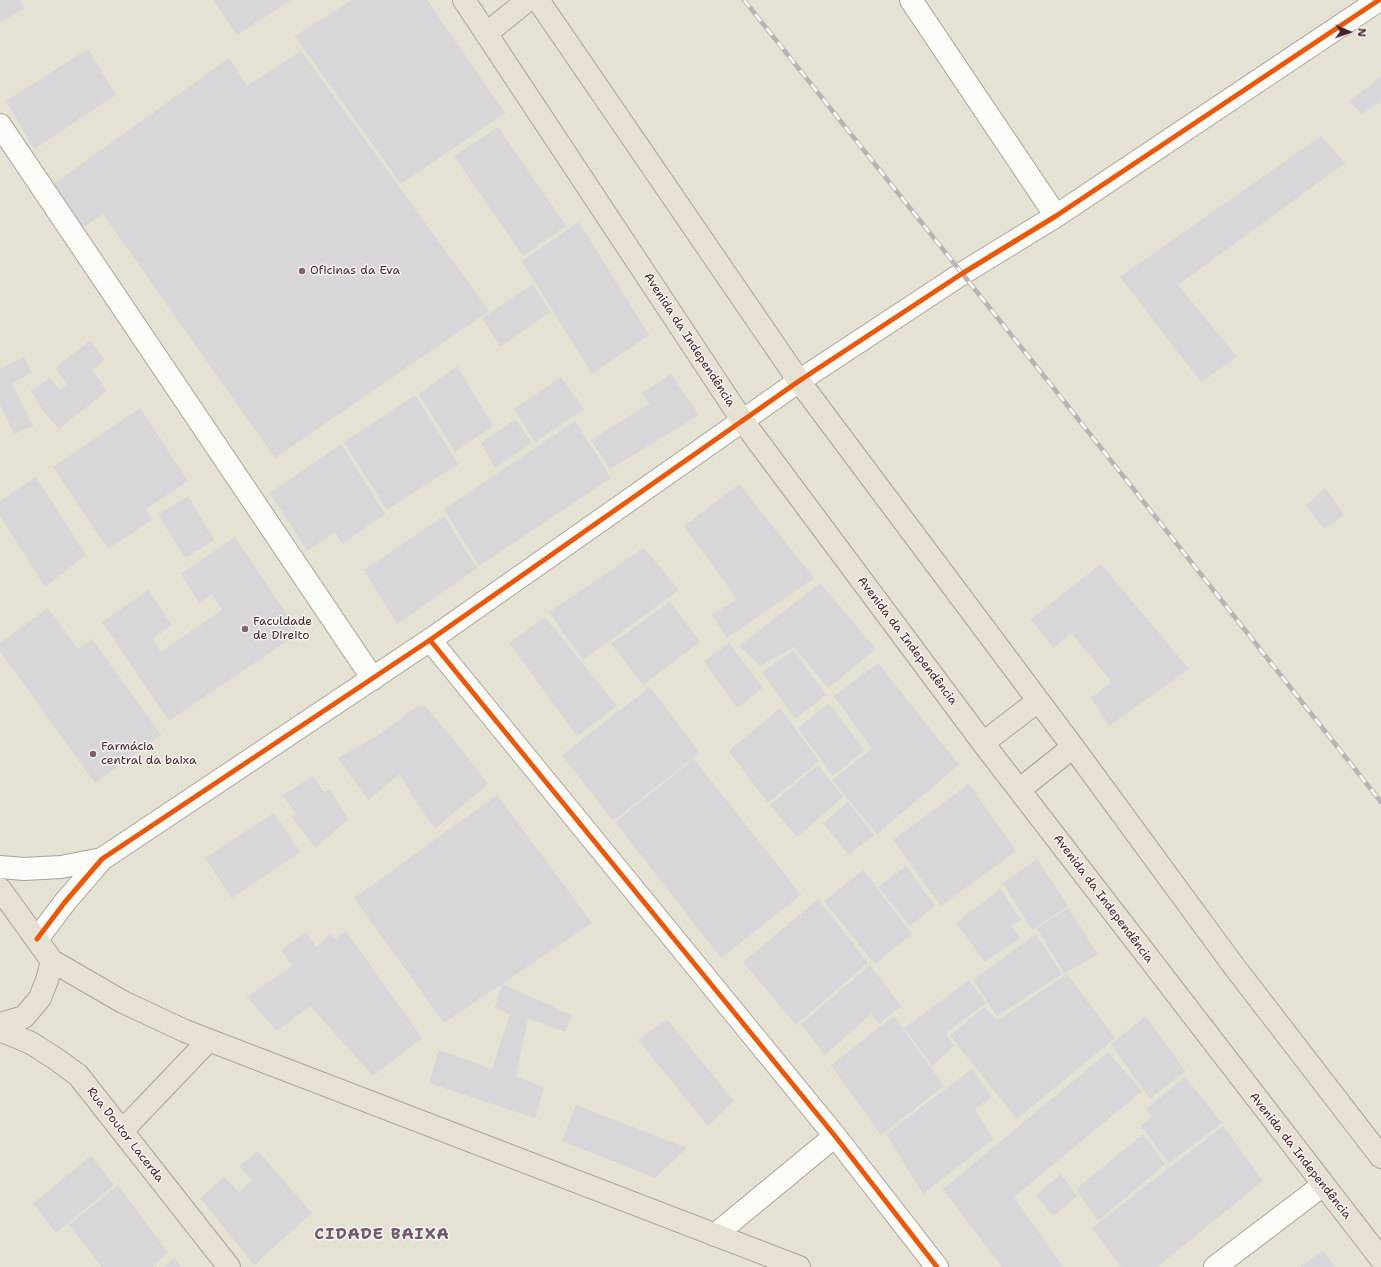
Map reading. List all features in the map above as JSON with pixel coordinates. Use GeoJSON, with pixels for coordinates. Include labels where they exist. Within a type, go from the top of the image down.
{"type":"FeatureCollection","features":[{"type":"Feature","properties":{"kind":"main road","name":"Avenida da Independência"},"geometry":{"type":"LineString","coordinates":[[464,0],[742,420],[983,743],[1323,1186],[1381,1259]]}},
{"type":"Feature","properties":{"kind":"main road"},"geometry":{"type":"LineString","coordinates":[[487,33],[528,0]]}},
{"type":"Feature","properties":{"kind":"main road"},"geometry":{"type":"LineString","coordinates":[[538,0],[799,381],[1073,747],[1233,965],[1381,1157]]}},
{"type":"Feature","properties":{"kind":"main road"},"geometry":{"type":"LineString","coordinates":[[983,743],[1038,701]]}},
{"type":"Feature","properties":{"kind":"main road"},"geometry":{"type":"LineString","coordinates":[[1019,790],[1073,747]]}},
{"type":"Feature","properties":{"kind":"main road"},"geometry":{"type":"LineString","coordinates":[[0,889],[52,961],[123,1002],[185,1031],[799,1267]]}},
{"type":"Feature","properties":{"kind":"main road"},"geometry":{"type":"LineString","coordinates":[[0,1024],[24,1017],[40,998],[52,961]]}},
{"type":"Feature","properties":{"kind":"main road","name":"Rua Doutor Lacerda"},"geometry":{"type":"LineString","coordinates":[[0,1030],[31,1043],[56,1059],[78,1076],[228,1267]]}},
{"type":"Feature","properties":{"kind":"main road"},"geometry":{"type":"LineString","coordinates":[[122,1131],[209,1040]]}},
{"type":"Feature","properties":{"kind":"street"},"geometry":{"type":"LineString","coordinates":[[912,0],[1056,216]]}},
{"type":"Feature","properties":{"kind":"street"},"geometry":{"type":"LineString","coordinates":[[37,939],[65,902],[102,859],[430,640],[799,381],[963,274],[1056,216],[1379,0]]}},
{"type":"Feature","properties":{"kind":"street"},"geometry":{"type":"LineString","coordinates":[[0,125],[373,678]]}},
{"type":"Feature","properties":{"kind":"street"},"geometry":{"type":"LineString","coordinates":[[430,640],[835,1136],[937,1267]]}},
{"type":"Feature","properties":{"kind":"street"},"geometry":{"type":"LineString","coordinates":[[0,867],[24,869],[53,867],[102,859]]}},
{"type":"Feature","properties":{"kind":"street"},"geometry":{"type":"LineString","coordinates":[[715,1235],[835,1136]]}},
{"type":"Feature","properties":{"kind":"street"},"geometry":{"type":"LineString","coordinates":[[1215,1267],[1323,1186]]}},
{"type":"Feature","properties":{"kind":"building"},"geometry":{"type":"Polygon","coordinates":[[[0,0],[20,0],[25,8],[0,23],[0,0]]]}},
{"type":"Feature","properties":{"kind":"building"},"geometry":{"type":"Polygon","coordinates":[[[213,0],[291,0],[237,35],[213,0]]]}},
{"type":"Feature","properties":{"kind":"building"},"geometry":{"type":"Polygon","coordinates":[[[352,0],[427,0],[505,113],[401,184],[295,36],[352,0]]]}},
{"type":"Feature","properties":{"kind":"building"},"geometry":{"type":"Polygon","coordinates":[[[88,49],[116,95],[34,149],[6,101],[88,49]]]}},
{"type":"Feature","properties":{"kind":"building","name":"Oficinas da Eva"},"geometry":{"type":"Polygon","coordinates":[[[301,51],[489,311],[275,458],[103,214],[80,230],[51,186],[229,58],[247,86],[301,51]]]}},
{"type":"Feature","properties":{"kind":"building"},"geometry":{"type":"Polygon","coordinates":[[[1381,77],[1381,101],[1362,114],[1349,101],[1381,77]]]}},
{"type":"Feature","properties":{"kind":"building"},"geometry":{"type":"Polygon","coordinates":[[[498,127],[566,226],[523,256],[454,156],[498,127]]]}},
{"type":"Feature","properties":{"kind":"building"},"geometry":{"type":"Polygon","coordinates":[[[1321,136],[1345,163],[1178,285],[1237,357],[1201,382],[1120,277],[1321,136]]]}},
{"type":"Feature","properties":{"kind":"building"},"geometry":{"type":"Polygon","coordinates":[[[579,222],[649,335],[592,374],[522,261],[579,222]]]}},
{"type":"Feature","properties":{"kind":"building"},"geometry":{"type":"Polygon","coordinates":[[[533,284],[550,312],[500,347],[482,318],[533,284]]]}},
{"type":"Feature","properties":{"kind":"building"},"geometry":{"type":"Polygon","coordinates":[[[90,341],[105,360],[92,370],[107,391],[59,429],[44,412],[31,391],[50,378],[60,390],[67,384],[55,368],[90,341]]]}},
{"type":"Feature","properties":{"kind":"building"},"geometry":{"type":"Polygon","coordinates":[[[24,357],[32,373],[12,383],[33,426],[14,434],[0,405],[0,369],[24,357]]]}},
{"type":"Feature","properties":{"kind":"building"},"geometry":{"type":"Polygon","coordinates":[[[457,366],[493,426],[455,452],[419,394],[457,366]]]}},
{"type":"Feature","properties":{"kind":"building"},"geometry":{"type":"Polygon","coordinates":[[[671,374],[699,415],[610,469],[591,440],[649,404],[642,393],[671,374]]]}},
{"type":"Feature","properties":{"kind":"building"},"geometry":{"type":"Polygon","coordinates":[[[561,377],[584,409],[535,442],[514,409],[561,377]]]}},
{"type":"Feature","properties":{"kind":"building"},"geometry":{"type":"Polygon","coordinates":[[[415,395],[458,464],[387,510],[344,442],[415,395]]]}},
{"type":"Feature","properties":{"kind":"building"},"geometry":{"type":"Polygon","coordinates":[[[140,408],[188,481],[146,509],[152,520],[108,549],[53,467],[140,408]]]}},
{"type":"Feature","properties":{"kind":"building"},"geometry":{"type":"Polygon","coordinates":[[[515,419],[532,443],[495,468],[481,443],[515,419]]]}},
{"type":"Feature","properties":{"kind":"building"},"geometry":{"type":"Polygon","coordinates":[[[575,421],[611,478],[479,566],[444,509],[575,421]]]}},
{"type":"Feature","properties":{"kind":"building"},"geometry":{"type":"Polygon","coordinates":[[[341,444],[385,514],[342,544],[335,532],[307,551],[270,493],[341,444]]]}},
{"type":"Feature","properties":{"kind":"building"},"geometry":{"type":"Polygon","coordinates":[[[36,477],[86,555],[45,587],[0,516],[0,501],[36,477]]]}},
{"type":"Feature","properties":{"kind":"building"},"geometry":{"type":"Polygon","coordinates":[[[739,484],[814,578],[727,638],[712,615],[737,599],[684,526],[739,484]]]}},
{"type":"Feature","properties":{"kind":"building"},"geometry":{"type":"Polygon","coordinates":[[[1325,488],[1344,515],[1324,529],[1306,506],[1325,488]]]}},
{"type":"Feature","properties":{"kind":"building"},"geometry":{"type":"Polygon","coordinates":[[[188,496],[214,540],[185,558],[158,514],[188,496]]]}},
{"type":"Feature","properties":{"kind":"building"},"geometry":{"type":"Polygon","coordinates":[[[444,516],[477,568],[397,624],[364,570],[444,516]]]}},
{"type":"Feature","properties":{"kind":"building","name":"Faculdade de Direito"},"geometry":{"type":"Polygon","coordinates":[[[235,537],[299,633],[169,721],[102,622],[148,590],[172,625],[152,639],[161,652],[222,610],[212,594],[199,603],[181,574],[235,537]]]}},
{"type":"Feature","properties":{"kind":"building"},"geometry":{"type":"Polygon","coordinates":[[[644,548],[679,590],[583,660],[549,612],[644,548]]]}},
{"type":"Feature","properties":{"kind":"building"},"geometry":{"type":"Polygon","coordinates":[[[1101,564],[1189,669],[1109,726],[1091,698],[1112,682],[1071,633],[1053,648],[1031,619],[1101,564]]]}},
{"type":"Feature","properties":{"kind":"building"},"geometry":{"type":"Polygon","coordinates":[[[820,583],[876,649],[828,688],[794,647],[760,666],[739,646],[820,583]]]}},
{"type":"Feature","properties":{"kind":"building"},"geometry":{"type":"Polygon","coordinates":[[[670,602],[700,642],[643,685],[611,644],[670,602]]]}},
{"type":"Feature","properties":{"kind":"building"},"geometry":{"type":"Polygon","coordinates":[[[48,608],[78,649],[92,639],[161,735],[95,783],[0,651],[0,643],[48,608]]]}},
{"type":"Feature","properties":{"kind":"building"},"geometry":{"type":"Polygon","coordinates":[[[545,617],[617,706],[577,736],[509,643],[545,617]]]}},
{"type":"Feature","properties":{"kind":"building"},"geometry":{"type":"Polygon","coordinates":[[[729,643],[763,688],[737,708],[704,661],[729,643]]]}},
{"type":"Feature","properties":{"kind":"building"},"geometry":{"type":"Polygon","coordinates":[[[794,651],[826,695],[795,719],[762,672],[794,651]]]}},
{"type":"Feature","properties":{"kind":"building"},"geometry":{"type":"Polygon","coordinates":[[[878,663],[959,765],[877,834],[832,780],[872,749],[834,696],[878,663]]]}},
{"type":"Feature","properties":{"kind":"building"},"geometry":{"type":"Polygon","coordinates":[[[650,687],[700,753],[613,821],[562,755],[650,687]]]}},
{"type":"Feature","properties":{"kind":"building"},"geometry":{"type":"Polygon","coordinates":[[[829,703],[864,750],[833,776],[798,728],[829,703]]]}},
{"type":"Feature","properties":{"kind":"building"},"geometry":{"type":"Polygon","coordinates":[[[425,706],[463,751],[488,784],[435,829],[414,799],[400,774],[368,800],[338,758],[379,735],[416,707],[425,706]]]}},
{"type":"Feature","properties":{"kind":"building"},"geometry":{"type":"Polygon","coordinates":[[[780,708],[819,761],[768,803],[729,751],[780,708]]]}},
{"type":"Feature","properties":{"kind":"building"},"geometry":{"type":"Polygon","coordinates":[[[694,759],[801,895],[721,958],[615,822],[694,759]]]}},
{"type":"Feature","properties":{"kind":"building"},"geometry":{"type":"Polygon","coordinates":[[[818,765],[843,797],[797,837],[770,805],[818,765]]]}},
{"type":"Feature","properties":{"kind":"building"},"geometry":{"type":"Polygon","coordinates":[[[313,776],[324,792],[330,789],[348,819],[316,848],[291,817],[296,814],[283,795],[313,776]]]}},
{"type":"Feature","properties":{"kind":"building"},"geometry":{"type":"Polygon","coordinates":[[[969,784],[1016,851],[941,906],[893,840],[969,784]]]}},
{"type":"Feature","properties":{"kind":"building"},"geometry":{"type":"Polygon","coordinates":[[[497,795],[592,923],[444,1023],[354,898],[497,795]]]}},
{"type":"Feature","properties":{"kind":"building"},"geometry":{"type":"Polygon","coordinates":[[[848,802],[874,835],[849,855],[823,823],[848,802]]]}},
{"type":"Feature","properties":{"kind":"building"},"geometry":{"type":"Polygon","coordinates":[[[274,813],[300,852],[232,898],[205,858],[274,813]]]}},
{"type":"Feature","properties":{"kind":"building"},"geometry":{"type":"Polygon","coordinates":[[[1037,859],[1068,906],[1032,930],[1003,883],[1037,859]]]}},
{"type":"Feature","properties":{"kind":"building"},"geometry":{"type":"Polygon","coordinates":[[[906,866],[935,906],[910,926],[878,887],[906,866]]]}},
{"type":"Feature","properties":{"kind":"building"},"geometry":{"type":"Polygon","coordinates":[[[863,870],[912,934],[875,964],[824,901],[863,870]]]}},
{"type":"Feature","properties":{"kind":"building"},"geometry":{"type":"Polygon","coordinates":[[[1000,889],[1021,920],[1011,926],[1020,938],[985,962],[956,923],[1000,889]]]}},
{"type":"Feature","properties":{"kind":"building"},"geometry":{"type":"Polygon","coordinates":[[[818,899],[868,963],[796,1025],[743,962],[818,899]]]}},
{"type":"Feature","properties":{"kind":"building"},"geometry":{"type":"Polygon","coordinates":[[[1068,908],[1098,954],[1064,974],[1037,928],[1068,908]]]}},
{"type":"Feature","properties":{"kind":"building"},"geometry":{"type":"Polygon","coordinates":[[[346,931],[422,1038],[373,1076],[310,1006],[277,1031],[247,997],[292,966],[281,950],[306,932],[316,947],[330,934],[335,939],[346,931]]]}},
{"type":"Feature","properties":{"kind":"building"},"geometry":{"type":"Polygon","coordinates":[[[1036,934],[1062,974],[997,1016],[973,980],[1036,934]]]}},
{"type":"Feature","properties":{"kind":"building"},"geometry":{"type":"Polygon","coordinates":[[[870,965],[901,1006],[879,1024],[871,1014],[825,1055],[801,1024],[870,965]]]}},
{"type":"Feature","properties":{"kind":"building"},"geometry":{"type":"Polygon","coordinates":[[[1067,974],[1115,1038],[1017,1119],[950,1036],[984,1007],[998,1020],[1067,974]]]}},
{"type":"Feature","properties":{"kind":"building"},"geometry":{"type":"Polygon","coordinates":[[[969,980],[986,1003],[946,1033],[954,1046],[932,1066],[904,1028],[969,980]]]}},
{"type":"Feature","properties":{"kind":"building"},"geometry":{"type":"Polygon","coordinates":[[[502,984],[572,1015],[565,1032],[528,1018],[516,1076],[544,1088],[535,1118],[429,1083],[439,1050],[492,1069],[510,1014],[495,1008],[502,984]]]}},
{"type":"Feature","properties":{"kind":"building"},"geometry":{"type":"Polygon","coordinates":[[[894,1016],[944,1086],[881,1135],[831,1065],[894,1016]]]}},
{"type":"Feature","properties":{"kind":"building"},"geometry":{"type":"Polygon","coordinates":[[[1146,1016],[1185,1071],[1150,1099],[1111,1044],[1146,1016]]]}},
{"type":"Feature","properties":{"kind":"building"},"geometry":{"type":"Polygon","coordinates":[[[667,1019],[734,1101],[708,1126],[638,1040],[667,1019]]]}},
{"type":"Feature","properties":{"kind":"building"},"geometry":{"type":"Polygon","coordinates":[[[1108,1052],[1142,1091],[1014,1197],[1063,1267],[1002,1267],[943,1189],[1108,1052]]]}},
{"type":"Feature","properties":{"kind":"building"},"geometry":{"type":"Polygon","coordinates":[[[972,1069],[992,1097],[975,1109],[993,1139],[923,1194],[886,1134],[972,1069]]]}},
{"type":"Feature","properties":{"kind":"building"},"geometry":{"type":"Polygon","coordinates":[[[1185,1077],[1222,1123],[1169,1163],[1141,1126],[1152,1117],[1146,1109],[1185,1077]]]}},
{"type":"Feature","properties":{"kind":"building"},"geometry":{"type":"Polygon","coordinates":[[[576,1105],[687,1148],[655,1178],[562,1141],[576,1105]]]}},
{"type":"Feature","properties":{"kind":"building"},"geometry":{"type":"Polygon","coordinates":[[[1223,1126],[1263,1181],[1157,1267],[1121,1267],[1092,1228],[1223,1126]]]}},
{"type":"Feature","properties":{"kind":"building"},"geometry":{"type":"Polygon","coordinates":[[[1143,1134],[1165,1164],[1098,1221],[1076,1189],[1143,1134]]]}},
{"type":"Feature","properties":{"kind":"building"},"geometry":{"type":"Polygon","coordinates":[[[258,1151],[312,1213],[254,1265],[200,1198],[224,1177],[239,1192],[252,1180],[239,1166],[258,1151]]]}},
{"type":"Feature","properties":{"kind":"building"},"geometry":{"type":"Polygon","coordinates":[[[91,1156],[114,1185],[56,1233],[33,1203],[91,1156]]]}},
{"type":"Feature","properties":{"kind":"building"},"geometry":{"type":"Polygon","coordinates":[[[1061,1174],[1077,1196],[1053,1216],[1036,1195],[1061,1174]]]}},
{"type":"Feature","properties":{"kind":"building"},"geometry":{"type":"Polygon","coordinates":[[[118,1185],[168,1253],[152,1267],[102,1267],[69,1225],[118,1185]]]}},
{"type":"Feature","properties":{"kind":"building"},"geometry":{"type":"Polygon","coordinates":[[[1323,1251],[1335,1267],[1300,1267],[1323,1251]]]}},
{"type":"Feature","properties":{"kind":"building"},"geometry":{"type":"Polygon","coordinates":[[[174,1258],[181,1267],[164,1267],[174,1258]]]}},
{"type":"Feature","properties":{"kind":"railway"},"geometry":{"type":"LineString","coordinates":[[744,0],[1381,802]]}},
{"type":"Feature","properties":{"kind":"cycle path"},"geometry":{"type":"LineString","coordinates":[[37,939],[65,902],[102,859],[430,640],[799,381],[963,273],[1056,216],[1379,0]]}},
{"type":"Feature","properties":{"kind":"cycle path"},"geometry":{"type":"LineString","coordinates":[[430,640],[835,1136],[937,1267]]}},
{"type":"Feature","properties":{"kind":"place","name":"Oficinas da Eva"},"geometry":{"type":"Point","coordinates":[302,271]}},
{"type":"Feature","properties":{"kind":"place","name":"Faculdade de Direito"},"geometry":{"type":"Point","coordinates":[245,629]}},
{"type":"Feature","properties":{"kind":"place","name":"Farmácia central da baixa"},"geometry":{"type":"Point","coordinates":[93,754]}},
{"type":"Feature","properties":{"kind":"district","name":"CIDADE BAIXA"},"geometry":{"type":"Point","coordinates":[382,1235]}}]}
